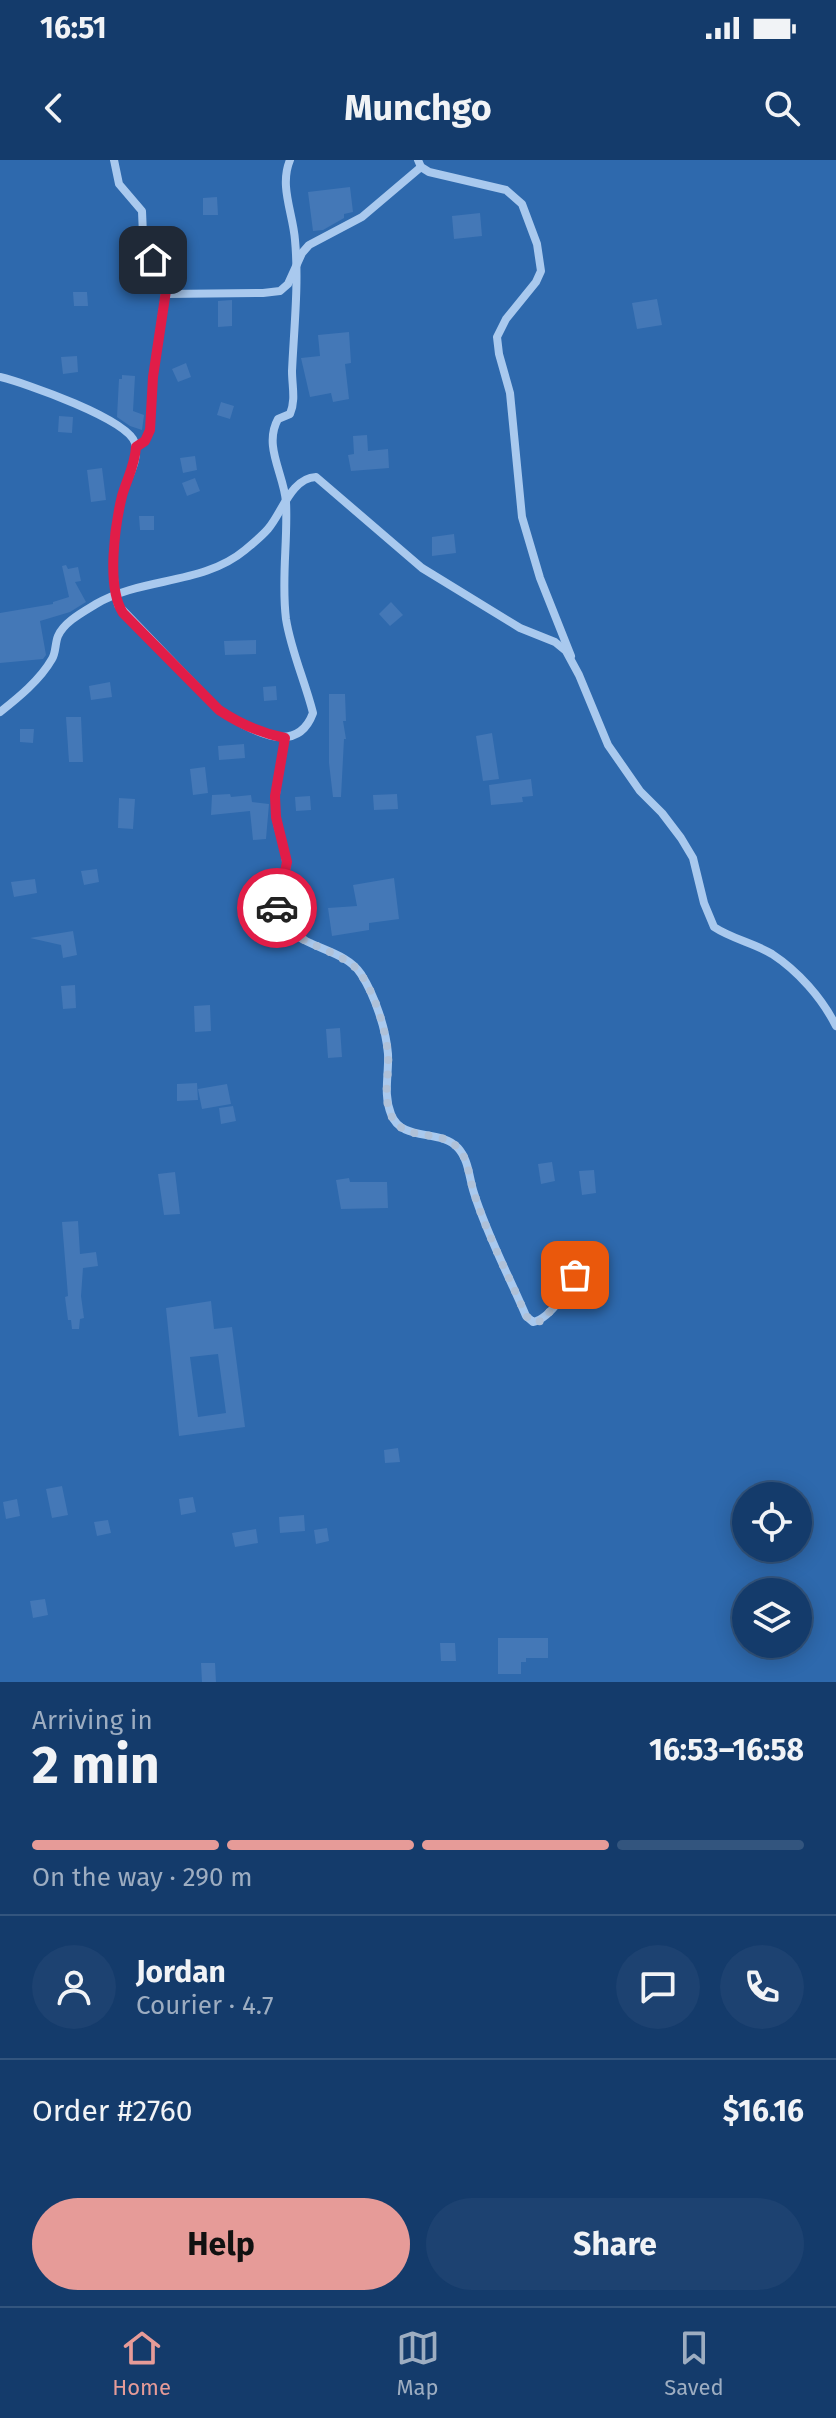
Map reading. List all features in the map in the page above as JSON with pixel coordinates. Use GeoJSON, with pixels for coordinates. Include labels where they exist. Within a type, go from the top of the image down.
{"type":"FeatureCollection","features":[{"type":"Feature","properties":{"kind":"street"},"geometry":{"type":"LineString","coordinates":[[114,160],[119,184],[142,211],[145,246],[167,284],[153,377],[150,430],[145,441],[136,447]]}},
{"type":"Feature","properties":{"kind":"street"},"geometry":{"type":"LineString","coordinates":[[0,377],[32,385],[129,433],[136,447],[136,457],[123,494],[114,563],[115,595],[123,613],[219,710],[251,728],[285,738],[301,732],[309,724],[313,713],[290,642],[285,614],[283,566],[286,500],[271,438],[278,419],[290,414],[294,405],[296,241],[287,198],[286,170],[290,160]]}},
{"type":"Feature","properties":{"kind":"street"},"geometry":{"type":"LineString","coordinates":[[165,294],[280,291],[288,284],[309,245],[362,217],[420,164],[429,172],[506,190],[522,204],[537,244],[541,271],[530,291],[506,319],[497,337],[510,393],[522,517],[540,578],[608,745],[640,791],[681,838],[693,858],[704,903],[714,927],[772,954],[791,968],[817,997],[836,1026]]}},
{"type":"Feature","properties":{"kind":"street"},"geometry":{"type":"LineString","coordinates":[[0,712],[20,696],[52,659],[59,635],[66,624],[97,603],[126,589],[211,570],[242,552],[267,530],[283,510],[286,500],[309,477],[322,480],[422,568],[520,628],[555,642],[566,651],[579,675]]}},
{"type":"Feature","properties":{"kind":"street"},"geometry":{"type":"LineString","coordinates":[[285,738],[275,796],[276,817],[287,862],[285,879],[276,902],[277,914],[291,930],[318,948],[349,960],[371,991],[386,1040],[386,1097],[391,1116],[401,1129],[446,1139],[458,1147],[467,1164],[474,1194],[526,1316],[533,1322],[543,1321],[589,1252]]}},
{"type":"Feature","properties":{"kind":"shaded area"},"geometry":{"type":"Polygon","coordinates":[[[0,160],[836,160],[836,1682],[0,1682],[0,160]]]}},
{"type":"Feature","properties":{"kind":"building"},"geometry":{"type":"Polygon","coordinates":[[[350,187],[353,212],[344,214],[344,218],[323,230],[313,231],[308,192],[350,187]]]}},
{"type":"Feature","properties":{"kind":"building"},"geometry":{"type":"Polygon","coordinates":[[[217,197],[218,215],[203,215],[203,198],[217,197]]]}},
{"type":"Feature","properties":{"kind":"building"},"geometry":{"type":"Polygon","coordinates":[[[480,213],[482,236],[454,239],[452,216],[480,213]]]}},
{"type":"Feature","properties":{"kind":"building"},"geometry":{"type":"Polygon","coordinates":[[[73,292],[87,292],[88,306],[74,306],[73,292]]]}},
{"type":"Feature","properties":{"kind":"building"},"geometry":{"type":"Polygon","coordinates":[[[657,299],[662,325],[637,329],[632,303],[657,299]]]}},
{"type":"Feature","properties":{"kind":"building"},"geometry":{"type":"Polygon","coordinates":[[[232,300],[232,326],[218,327],[218,301],[232,300]]]}},
{"type":"Feature","properties":{"kind":"building"},"geometry":{"type":"Polygon","coordinates":[[[349,332],[351,363],[345,364],[349,399],[333,402],[331,393],[310,397],[301,358],[320,356],[318,335],[349,332]]]}},
{"type":"Feature","properties":{"kind":"building"},"geometry":{"type":"Polygon","coordinates":[[[77,356],[78,372],[63,374],[61,357],[77,356]]]}},
{"type":"Feature","properties":{"kind":"building"},"geometry":{"type":"Polygon","coordinates":[[[186,363],[191,377],[178,382],[172,369],[186,363]]]}},
{"type":"Feature","properties":{"kind":"building"},"geometry":{"type":"Polygon","coordinates":[[[122,375],[135,376],[133,411],[144,415],[142,430],[117,417],[119,379],[122,375]]]}},
{"type":"Feature","properties":{"kind":"building"},"geometry":{"type":"Polygon","coordinates":[[[221,402],[234,406],[230,419],[217,415],[221,402]]]}},
{"type":"Feature","properties":{"kind":"building"},"geometry":{"type":"Polygon","coordinates":[[[59,416],[73,417],[72,433],[58,432],[59,416]]]}},
{"type":"Feature","properties":{"kind":"building"},"geometry":{"type":"Polygon","coordinates":[[[367,435],[368,451],[388,449],[389,468],[351,471],[348,455],[354,454],[353,436],[367,435]]]}},
{"type":"Feature","properties":{"kind":"building"},"geometry":{"type":"Polygon","coordinates":[[[195,456],[197,470],[183,473],[180,458],[195,456]]]}},
{"type":"Feature","properties":{"kind":"building"},"geometry":{"type":"Polygon","coordinates":[[[102,468],[106,500],[91,502],[87,470],[102,468]]]}},
{"type":"Feature","properties":{"kind":"building"},"geometry":{"type":"Polygon","coordinates":[[[195,478],[200,491],[187,496],[182,483],[195,478]]]}},
{"type":"Feature","properties":{"kind":"building"},"geometry":{"type":"Polygon","coordinates":[[[139,516],[154,516],[154,530],[140,530],[139,516]]]}},
{"type":"Feature","properties":{"kind":"building"},"geometry":{"type":"Polygon","coordinates":[[[454,534],[456,553],[432,556],[432,537],[454,534]]]}},
{"type":"Feature","properties":{"kind":"building"},"geometry":{"type":"Polygon","coordinates":[[[66,565],[68,569],[78,567],[81,581],[75,582],[86,602],[70,612],[40,621],[46,655],[43,659],[0,663],[0,613],[53,604],[69,597],[62,566],[66,565]]]}},
{"type":"Feature","properties":{"kind":"building"},"geometry":{"type":"Polygon","coordinates":[[[391,602],[403,615],[390,626],[379,614],[391,602]]]}},
{"type":"Feature","properties":{"kind":"building"},"geometry":{"type":"Polygon","coordinates":[[[256,640],[256,654],[225,655],[224,641],[256,640]]]}},
{"type":"Feature","properties":{"kind":"building"},"geometry":{"type":"Polygon","coordinates":[[[110,682],[112,697],[91,700],[89,686],[110,682]]]}},
{"type":"Feature","properties":{"kind":"building"},"geometry":{"type":"Polygon","coordinates":[[[276,686],[277,700],[264,701],[263,687],[276,686]]]}},
{"type":"Feature","properties":{"kind":"building"},"geometry":{"type":"Polygon","coordinates":[[[329,694],[345,694],[346,721],[343,721],[346,739],[341,797],[333,797],[329,763],[329,694]]]}},
{"type":"Feature","properties":{"kind":"building"},"geometry":{"type":"Polygon","coordinates":[[[66,717],[81,717],[83,762],[69,762],[66,717]]]}},
{"type":"Feature","properties":{"kind":"building"},"geometry":{"type":"Polygon","coordinates":[[[20,729],[34,729],[33,743],[20,742],[20,729]]]}},
{"type":"Feature","properties":{"kind":"building"},"geometry":{"type":"Polygon","coordinates":[[[492,733],[499,779],[483,781],[476,736],[492,733]]]}},
{"type":"Feature","properties":{"kind":"building"},"geometry":{"type":"Polygon","coordinates":[[[244,744],[245,758],[219,760],[218,746],[244,744]]]}},
{"type":"Feature","properties":{"kind":"building"},"geometry":{"type":"Polygon","coordinates":[[[205,767],[208,793],[193,795],[190,769],[205,767]]]}},
{"type":"Feature","properties":{"kind":"building"},"geometry":{"type":"Polygon","coordinates":[[[531,779],[533,796],[522,797],[523,802],[491,805],[489,785],[531,779]]]}},
{"type":"Feature","properties":{"kind":"building"},"geometry":{"type":"Polygon","coordinates":[[[230,794],[231,797],[251,795],[252,802],[269,804],[266,839],[253,840],[250,811],[211,815],[212,795],[230,794]]]}},
{"type":"Feature","properties":{"kind":"building"},"geometry":{"type":"Polygon","coordinates":[[[397,794],[398,809],[374,810],[373,795],[397,794]]]}},
{"type":"Feature","properties":{"kind":"building"},"geometry":{"type":"Polygon","coordinates":[[[310,796],[311,810],[296,811],[295,797],[310,796]]]}},
{"type":"Feature","properties":{"kind":"building"},"geometry":{"type":"Polygon","coordinates":[[[119,798],[135,799],[133,829],[118,828],[119,798]]]}},
{"type":"Feature","properties":{"kind":"building"},"geometry":{"type":"Polygon","coordinates":[[[97,869],[99,882],[84,885],[81,871],[97,869]]]}},
{"type":"Feature","properties":{"kind":"building"},"geometry":{"type":"Polygon","coordinates":[[[394,878],[399,919],[369,923],[369,930],[332,936],[328,908],[357,906],[353,885],[394,878]]]}},
{"type":"Feature","properties":{"kind":"building"},"geometry":{"type":"Polygon","coordinates":[[[35,879],[37,893],[14,897],[11,882],[35,879]]]}},
{"type":"Feature","properties":{"kind":"building"},"geometry":{"type":"Polygon","coordinates":[[[73,931],[77,955],[63,958],[61,945],[30,938],[73,931]]]}},
{"type":"Feature","properties":{"kind":"building"},"geometry":{"type":"Polygon","coordinates":[[[75,985],[76,1008],[63,1009],[61,986],[75,985]]]}},
{"type":"Feature","properties":{"kind":"building"},"geometry":{"type":"Polygon","coordinates":[[[210,1005],[211,1031],[195,1032],[194,1006],[210,1005]]]}},
{"type":"Feature","properties":{"kind":"building"},"geometry":{"type":"Polygon","coordinates":[[[340,1028],[342,1057],[328,1058],[326,1029],[340,1028]]]}},
{"type":"Feature","properties":{"kind":"building"},"geometry":{"type":"Polygon","coordinates":[[[197,1083],[198,1100],[177,1101],[177,1084],[197,1083]]]}},
{"type":"Feature","properties":{"kind":"building"},"geometry":{"type":"Polygon","coordinates":[[[227,1084],[231,1104],[202,1109],[198,1089],[227,1084]]]}},
{"type":"Feature","properties":{"kind":"building"},"geometry":{"type":"Polygon","coordinates":[[[233,1106],[236,1121],[221,1124],[219,1108],[233,1106]]]}},
{"type":"Feature","properties":{"kind":"building"},"geometry":{"type":"Polygon","coordinates":[[[552,1162],[555,1181],[541,1184],[538,1164],[552,1162]]]}},
{"type":"Feature","properties":{"kind":"building"},"geometry":{"type":"Polygon","coordinates":[[[594,1170],[596,1193],[582,1195],[579,1171],[594,1170]]]}},
{"type":"Feature","properties":{"kind":"building"},"geometry":{"type":"Polygon","coordinates":[[[175,1172],[180,1214],[164,1215],[158,1174],[175,1172]]]}},
{"type":"Feature","properties":{"kind":"building"},"geometry":{"type":"Polygon","coordinates":[[[349,1178],[350,1182],[387,1182],[388,1208],[341,1209],[336,1180],[349,1178]]]}},
{"type":"Feature","properties":{"kind":"building"},"geometry":{"type":"Polygon","coordinates":[[[78,1221],[80,1254],[96,1252],[98,1266],[83,1268],[81,1296],[84,1318],[80,1319],[79,1329],[72,1329],[65,1297],[68,1296],[62,1222],[78,1221]]]}},
{"type":"Feature","properties":{"kind":"building"},"geometry":{"type":"Polygon","coordinates":[[[211,1301],[214,1329],[232,1327],[245,1427],[179,1436],[166,1308],[211,1301]],[[218,1354],[190,1357],[198,1417],[226,1413],[218,1354]]]}},
{"type":"Feature","properties":{"kind":"building"},"geometry":{"type":"Polygon","coordinates":[[[398,1448],[400,1462],[385,1463],[384,1450],[398,1448]]]}},
{"type":"Feature","properties":{"kind":"building"},"geometry":{"type":"Polygon","coordinates":[[[62,1486],[68,1515],[52,1518],[46,1489],[62,1486]]]}},
{"type":"Feature","properties":{"kind":"building"},"geometry":{"type":"Polygon","coordinates":[[[193,1497],[196,1512],[181,1515],[179,1499],[193,1497]]]}},
{"type":"Feature","properties":{"kind":"building"},"geometry":{"type":"Polygon","coordinates":[[[17,1499],[20,1516],[6,1519],[3,1502],[17,1499]]]}},
{"type":"Feature","properties":{"kind":"building"},"geometry":{"type":"Polygon","coordinates":[[[304,1515],[305,1531],[280,1533],[279,1517],[304,1515]]]}},
{"type":"Feature","properties":{"kind":"building"},"geometry":{"type":"Polygon","coordinates":[[[108,1520],[111,1533],[97,1536],[94,1522],[108,1520]]]}},
{"type":"Feature","properties":{"kind":"building"},"geometry":{"type":"Polygon","coordinates":[[[327,1528],[329,1541],[316,1544],[314,1530],[327,1528]]]}},
{"type":"Feature","properties":{"kind":"building"},"geometry":{"type":"Polygon","coordinates":[[[256,1529],[258,1543],[235,1547],[232,1533],[256,1529]]]}},
{"type":"Feature","properties":{"kind":"building"},"geometry":{"type":"Polygon","coordinates":[[[45,1599],[48,1615],[33,1618],[30,1601],[45,1599]]]}},
{"type":"Feature","properties":{"kind":"building"},"geometry":{"type":"Polygon","coordinates":[[[498,1638],[548,1638],[548,1658],[526,1658],[526,1662],[521,1662],[521,1674],[498,1674],[498,1638]]]}},
{"type":"Feature","properties":{"kind":"building"},"geometry":{"type":"Polygon","coordinates":[[[440,1643],[455,1643],[456,1661],[441,1661],[440,1643]]]}},
{"type":"Feature","properties":{"kind":"building"},"geometry":{"type":"Polygon","coordinates":[[[201,1663],[215,1663],[216,1682],[202,1682],[201,1663]]]}},
{"type":"Feature","properties":{"kind":"way so far"},"geometry":{"type":"LineString","coordinates":[[277,908],[277,914],[291,930],[318,948],[349,960],[360,972],[371,991],[386,1040],[388,1075],[385,1088],[391,1116],[401,1129],[446,1139],[458,1147],[467,1164],[474,1194],[526,1316],[533,1322],[543,1321],[575,1275]]}},
{"type":"Feature","properties":{"kind":"route"},"geometry":{"type":"LineString","coordinates":[[153,260],[167,284],[153,377],[153,414],[145,441],[136,447],[136,457],[123,494],[114,563],[115,595],[123,613],[219,710],[263,733],[285,738],[275,796],[276,817],[287,862],[277,908]]}}]}
